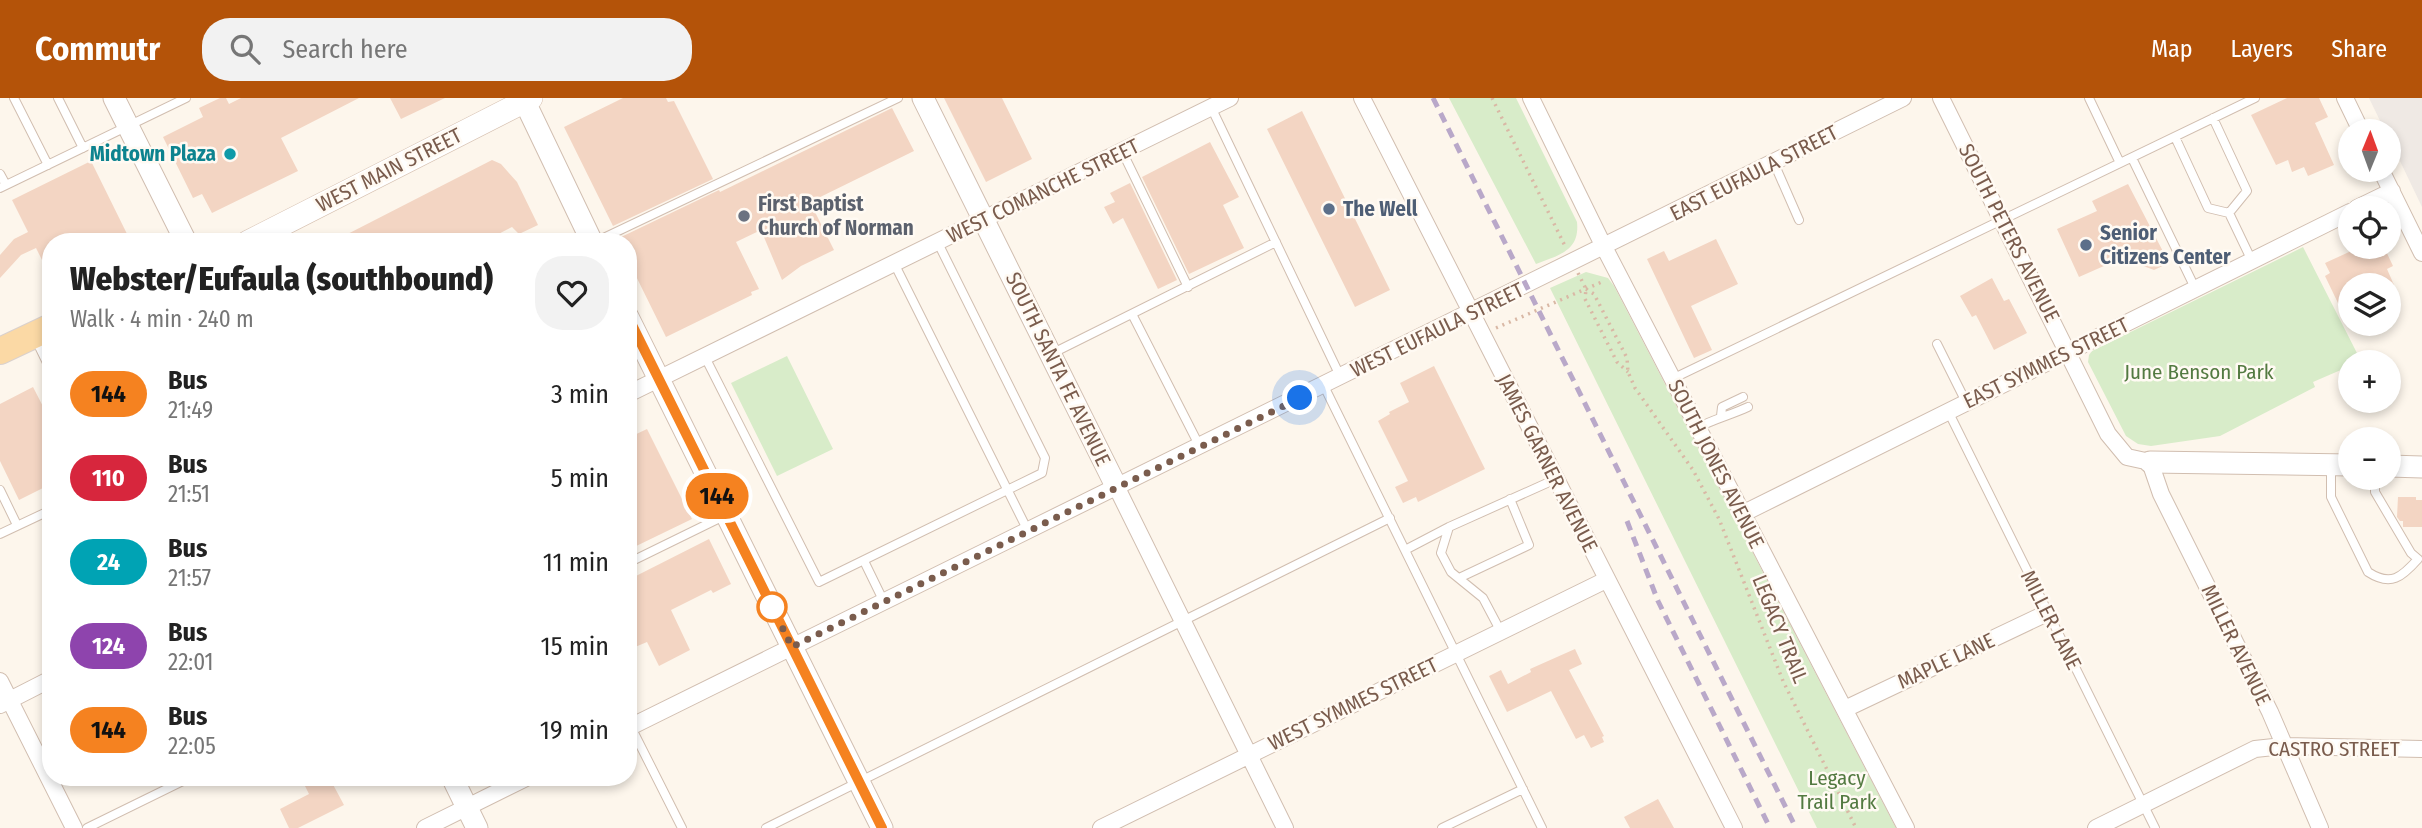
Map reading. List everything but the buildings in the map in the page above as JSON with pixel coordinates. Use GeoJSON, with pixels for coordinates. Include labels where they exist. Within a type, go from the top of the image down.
{"type":"FeatureCollection","features":[{"type":"Feature","properties":{"kind":"main road","name":"WEST MAIN STREET"},"geometry":{"type":"LineString","coordinates":[[265,233],[526,99]]}},
{"type":"Feature","properties":{"kind":"main road"},"geometry":{"type":"LineString","coordinates":[[0,351],[42,331]]}},
{"type":"Feature","properties":{"kind":"street"},"geometry":{"type":"LineString","coordinates":[[114,98],[182,233]]}},
{"type":"Feature","properties":{"kind":"street","name":"SOUTH SANTA FE AVENUE"},"geometry":{"type":"LineString","coordinates":[[923,98],[1285,828]]}},
{"type":"Feature","properties":{"kind":"street","name":"WEST COMANCHE STREET"},"geometry":{"type":"LineString","coordinates":[[637,390],[1230,98]]}},
{"type":"Feature","properties":{"kind":"street","name":"JAMES GARNER AVENUE"},"geometry":{"type":"LineString","coordinates":[[1362,98],[1734,828]]}},
{"type":"Feature","properties":{"kind":"street","name":"SOUTH JONES AVENUE"},"geometry":{"type":"LineString","coordinates":[[1531,98],[1741,514],[1906,828]]}},
{"type":"Feature","properties":{"kind":"street","name":"EAST EUFAULA STREET"},"geometry":{"type":"LineString","coordinates":[[1604,247],[1903,98]]}},
{"type":"Feature","properties":{"kind":"street","name":"SOUTH PETERS AVENUE"},"geometry":{"type":"LineString","coordinates":[[1941,98],[2108,434],[2127,457],[2150,462]]}},
{"type":"Feature","properties":{"kind":"street"},"geometry":{"type":"LineString","coordinates":[[2344,98],[2355,119]]}},
{"type":"Feature","properties":{"kind":"street"},"geometry":{"type":"LineString","coordinates":[[526,99],[589,233]]}},
{"type":"Feature","properties":{"kind":"street"},"geometry":{"type":"LineString","coordinates":[[2387,182],[2422,253]]}},
{"type":"Feature","properties":{"kind":"street"},"geometry":{"type":"LineString","coordinates":[[2382,196],[2392,191]]}},
{"type":"Feature","properties":{"kind":"street","name":"EAST SYMMES STREET"},"geometry":{"type":"LineString","coordinates":[[1741,514],[2338,218]]}},
{"type":"Feature","properties":{"kind":"street","name":"WEST EUFAULA STREET"},"geometry":{"type":"LineString","coordinates":[[637,723],[1604,247]]}},
{"type":"Feature","properties":{"kind":"street"},"geometry":{"type":"LineString","coordinates":[[637,335],[882,828]]}},
{"type":"Feature","properties":{"kind":"street"},"geometry":{"type":"LineString","coordinates":[[2150,462],[2338,465]]}},
{"type":"Feature","properties":{"kind":"street","name":"MILLER AVENUE"},"geometry":{"type":"LineString","coordinates":[[2150,462],[2161,494],[2270,712],[2320,828]]}},
{"type":"Feature","properties":{"kind":"street"},"geometry":{"type":"LineString","coordinates":[[2401,466],[2422,467]]}},
{"type":"Feature","properties":{"kind":"street","name":"WEST SYMMES STREET"},"geometry":{"type":"LineString","coordinates":[[1101,828],[1606,580]]}},
{"type":"Feature","properties":{"kind":"street","name":"MAPLE LANE"},"geometry":{"type":"LineString","coordinates":[[1845,709],[2047,613]]}},
{"type":"Feature","properties":{"kind":"street"},"geometry":{"type":"LineString","coordinates":[[0,681],[5,702],[42,770]]}},
{"type":"Feature","properties":{"kind":"street"},"geometry":{"type":"LineString","coordinates":[[5,702],[42,684]]}},
{"type":"Feature","properties":{"kind":"street","name":"CASTRO STREET"},"geometry":{"type":"LineString","coordinates":[[2096,828],[2255,749],[2283,746],[2422,749]]}},
{"type":"Feature","properties":{"kind":"street"},"geometry":{"type":"LineString","coordinates":[[51,786],[74,828]]}},
{"type":"Feature","properties":{"kind":"street"},"geometry":{"type":"LineString","coordinates":[[456,786],[477,828]]}},
{"type":"Feature","properties":{"kind":"street"},"geometry":{"type":"LineString","coordinates":[[425,828],[507,786]]}},
{"type":"Feature","properties":{"kind":"lane"},"geometry":{"type":"LineString","coordinates":[[14,98],[48,165]]}},
{"type":"Feature","properties":{"kind":"lane"},"geometry":{"type":"LineString","coordinates":[[58,98],[83,148]]}},
{"type":"Feature","properties":{"kind":"lane"},"geometry":{"type":"LineString","coordinates":[[0,174],[3,186],[186,98]]}},
{"type":"Feature","properties":{"kind":"lane"},"geometry":{"type":"LineString","coordinates":[[612,233],[898,98]]}},
{"type":"Feature","properties":{"kind":"lane"},"geometry":{"type":"LineString","coordinates":[[2089,98],[2120,163]]}},
{"type":"Feature","properties":{"kind":"lane"},"geometry":{"type":"LineString","coordinates":[[1672,379],[2255,98]]}},
{"type":"Feature","properties":{"kind":"lane"},"geometry":{"type":"LineString","coordinates":[[1211,107],[1341,377]]}},
{"type":"Feature","properties":{"kind":"lane"},"geometry":{"type":"LineString","coordinates":[[2213,118],[2247,191],[2229,213]]}},
{"type":"Feature","properties":{"kind":"lane"},"geometry":{"type":"LineString","coordinates":[[2175,136],[2208,208],[2229,213]]}},
{"type":"Feature","properties":{"kind":"lane"},"geometry":{"type":"LineString","coordinates":[[1122,151],[1188,287]]}},
{"type":"Feature","properties":{"kind":"lane"},"geometry":{"type":"LineString","coordinates":[[2132,158],[2195,288]]}},
{"type":"Feature","properties":{"kind":"lane"},"geometry":{"type":"LineString","coordinates":[[1774,163],[1799,220]]}},
{"type":"Feature","properties":{"kind":"lane"},"geometry":{"type":"LineString","coordinates":[[2229,213],[2252,261]]}},
{"type":"Feature","properties":{"kind":"lane"},"geometry":{"type":"LineString","coordinates":[[1051,354],[1276,242]]}},
{"type":"Feature","properties":{"kind":"lane"},"geometry":{"type":"LineString","coordinates":[[705,357],[819,582],[864,561],[1042,473],[1045,458],[938,243]]}},
{"type":"Feature","properties":{"kind":"lane"},"geometry":{"type":"LineString","coordinates":[[895,265],[1028,531]]}},
{"type":"Feature","properties":{"kind":"lane"},"geometry":{"type":"LineString","coordinates":[[1132,314],[1200,447]]}},
{"type":"Feature","properties":{"kind":"lane"},"geometry":{"type":"LineString","coordinates":[[1937,344],[1966,402]]}},
{"type":"Feature","properties":{"kind":"lane"},"geometry":{"type":"LineString","coordinates":[[1324,386],[1542,828]]}},
{"type":"Feature","properties":{"kind":"lane"},"geometry":{"type":"LineString","coordinates":[[1721,416],[1722,407],[1743,397]]}},
{"type":"Feature","properties":{"kind":"lane"},"geometry":{"type":"LineString","coordinates":[[1697,428],[1748,407]]}},
{"type":"Feature","properties":{"kind":"lane","name":"MILLER LANE"},"geometry":{"type":"LineString","coordinates":[[1948,411],[2155,828]]}},
{"type":"Feature","properties":{"kind":"lane"},"geometry":{"type":"LineString","coordinates":[[2338,475],[2331,497],[2368,572],[2377,578],[2391,580],[2405,574],[2420,559],[2411,553],[2375,490]]}},
{"type":"Feature","properties":{"kind":"lane"},"geometry":{"type":"LineString","coordinates":[[1405,550],[1556,478]]}},
{"type":"Feature","properties":{"kind":"lane"},"geometry":{"type":"LineString","coordinates":[[0,490],[18,525]]}},
{"type":"Feature","properties":{"kind":"lane"},"geometry":{"type":"LineString","coordinates":[[1459,578],[1529,545],[1510,499]]}},
{"type":"Feature","properties":{"kind":"lane"},"geometry":{"type":"LineString","coordinates":[[0,534],[42,514]]}},
{"type":"Feature","properties":{"kind":"lane"},"geometry":{"type":"LineString","coordinates":[[637,559],[726,515]]}},
{"type":"Feature","properties":{"kind":"lane"},"geometry":{"type":"LineString","coordinates":[[766,828],[1390,518]]}},
{"type":"Feature","properties":{"kind":"lane"},"geometry":{"type":"LineString","coordinates":[[1449,527],[1441,553],[1451,572],[1483,598],[1501,632]]}},
{"type":"Feature","properties":{"kind":"lane"},"geometry":{"type":"LineString","coordinates":[[864,561],[884,602]]}},
{"type":"Feature","properties":{"kind":"lane"},"geometry":{"type":"LineString","coordinates":[[637,742],[682,828]]}},
{"type":"Feature","properties":{"kind":"lane"},"geometry":{"type":"LineString","coordinates":[[87,828],[173,786]]}},
{"type":"Feature","properties":{"kind":"lane"},"geometry":{"type":"LineString","coordinates":[[1442,828],[1523,789]]}},
{"type":"Feature","properties":{"kind":"path","name":"LEGACY TRAIL"},"geometry":{"type":"LineString","coordinates":[[1492,98],[1586,289],[1594,294],[1627,358],[1628,372],[1635,388],[1693,470],[1732,546],[1783,681],[1856,828]]}},
{"type":"Feature","properties":{"kind":"path"},"geometry":{"type":"LineString","coordinates":[[1494,329],[1606,280]]}},
{"type":"Feature","properties":{"kind":"path","name":"LEGACY TRAIL"},"geometry":{"type":"LineString","coordinates":[[1586,289],[1585,299],[1616,362],[1628,372]]}},
{"type":"Feature","properties":{"kind":"shaded area"},"geometry":{"type":"Polygon","coordinates":[[[2369,98],[2422,98],[2422,207],[2401,163],[2401,119],[2379,119],[2369,98]]]}},
{"type":"Feature","properties":{"kind":"green space"},"geometry":{"type":"Polygon","coordinates":[[[1449,98],[1516,98],[1577,222],[1575,240],[1566,250],[1536,264],[1449,98]]]}},
{"type":"Feature","properties":{"kind":"green space","name":"June Benson Park"},"geometry":{"type":"Polygon","coordinates":[[[2303,247],[2338,316],[2338,336],[2348,336],[2355,350],[2338,350],[2338,371],[2313,382],[2315,387],[2220,436],[2151,446],[2138,444],[2126,436],[2088,362],[2092,351],[2303,247]]]}},
{"type":"Feature","properties":{"kind":"green space","name":"Legacy Trail Park"},"geometry":{"type":"Polygon","coordinates":[[[1586,272],[1608,278],[1614,286],[1896,828],[1817,828],[1550,288],[1586,272]]]}},
{"type":"Feature","properties":{"kind":"green space"},"geometry":{"type":"Polygon","coordinates":[[[787,356],[833,449],[777,476],[731,383],[787,356]]]}},
{"type":"Feature","properties":{"kind":"railway"},"geometry":{"type":"LineString","coordinates":[[1433,98],[1796,828]]}},
{"type":"Feature","properties":{"kind":"railway"},"geometry":{"type":"LineString","coordinates":[[1627,521],[1658,601],[1770,828]]}},
{"type":"Feature","properties":{"kind":"bus line","name":"144"},"geometry":{"type":"LineString","coordinates":[[637,335],[882,828]]}},
{"type":"Feature","properties":{"kind":"place","name":"Midtown Plaza"},"geometry":{"type":"Point","coordinates":[230,154]}},
{"type":"Feature","properties":{"kind":"place","name":"The Well"},"geometry":{"type":"Point","coordinates":[1329,209]}},
{"type":"Feature","properties":{"kind":"place","name":"First Baptist Church of Norman"},"geometry":{"type":"Point","coordinates":[744,216]}},
{"type":"Feature","properties":{"kind":"place","name":"Senior Citizens Center"},"geometry":{"type":"Point","coordinates":[2086,245]}},
{"type":"Feature","properties":{"kind":"route"},"geometry":{"type":"LineString","coordinates":[[772,607],[769,601],[792,647],[1300,398]]}}]}
